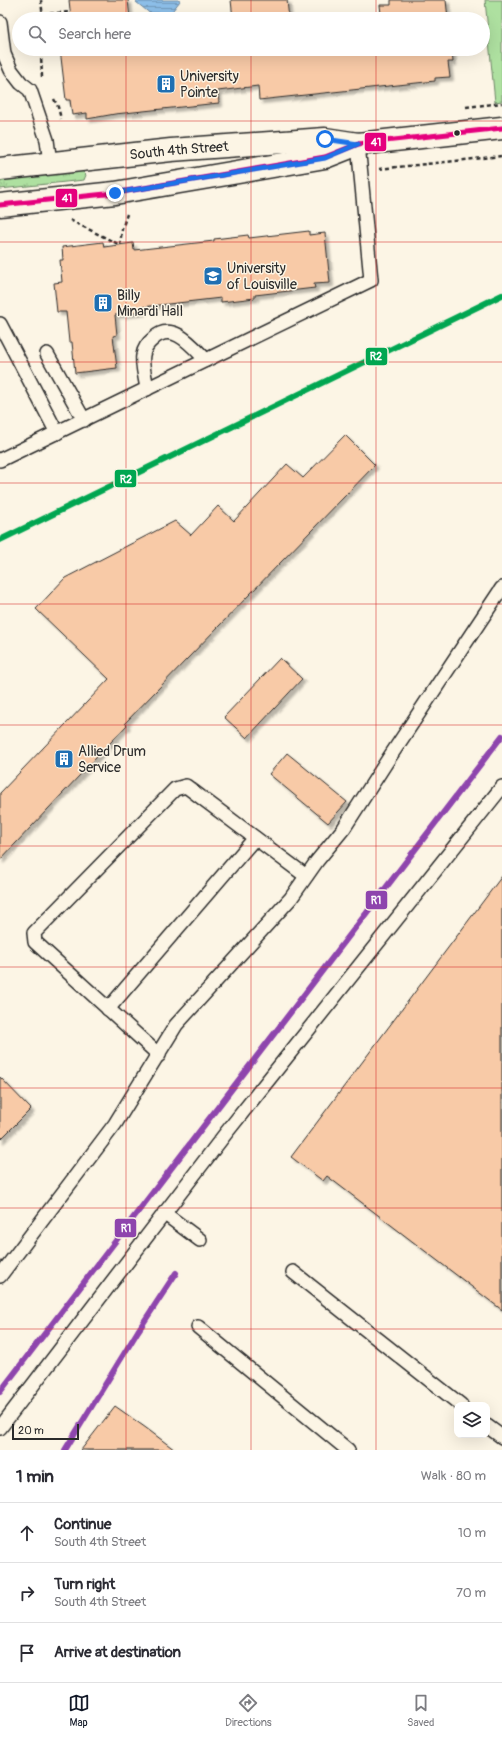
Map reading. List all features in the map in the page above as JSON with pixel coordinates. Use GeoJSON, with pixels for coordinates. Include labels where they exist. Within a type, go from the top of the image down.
{"type":"FeatureCollection","features":[{"type":"Feature","properties":{"kind":"main road","name":"South 4th Street"},"geometry":{"type":"LineString","coordinates":[[0,169],[171,150],[325,139],[358,144],[502,128]]}},
{"type":"Feature","properties":{"kind":"main road","name":"South 4th Street"},"geometry":{"type":"LineString","coordinates":[[0,205],[115,193],[325,158],[358,144]]}},
{"type":"Feature","properties":{"kind":"lane"},"geometry":{"type":"LineString","coordinates":[[0,22],[4,54],[14,74],[21,83],[30,90],[47,140],[50,163]]}},
{"type":"Feature","properties":{"kind":"lane"},"geometry":{"type":"LineString","coordinates":[[0,460],[371,280],[358,144]]}},
{"type":"Feature","properties":{"kind":"lane"},"geometry":{"type":"LineString","coordinates":[[0,324],[57,433]]}},
{"type":"Feature","properties":{"kind":"lane"},"geometry":{"type":"LineString","coordinates":[[148,389],[142,355],[154,338],[165,332],[177,334],[185,339],[206,360]]}},
{"type":"Feature","properties":{"kind":"lane"},"geometry":{"type":"LineString","coordinates":[[47,354],[84,420]]}},
{"type":"Feature","properties":{"kind":"lane"},"geometry":{"type":"LineString","coordinates":[[0,1276],[115,1124],[159,1055],[176,1025],[290,898],[344,828],[502,588]]}},
{"type":"Feature","properties":{"kind":"lane"},"geometry":{"type":"LineString","coordinates":[[159,1055],[35,942],[34,933],[175,789],[186,786],[306,876]]}},
{"type":"Feature","properties":{"kind":"lane"},"geometry":{"type":"LineString","coordinates":[[0,1428],[231,1127],[502,787]]}},
{"type":"Feature","properties":{"kind":"lane"},"geometry":{"type":"LineString","coordinates":[[108,1009],[255,838]]}},
{"type":"Feature","properties":{"kind":"lane"},"geometry":{"type":"LineString","coordinates":[[164,1213],[200,1240]]}},
{"type":"Feature","properties":{"kind":"lane"},"geometry":{"type":"LineString","coordinates":[[293,1272],[457,1402]]}},
{"type":"Feature","properties":{"kind":"lane"},"geometry":{"type":"LineString","coordinates":[[198,1327],[348,1450]]}},
{"type":"Feature","properties":{"kind":"lane"},"geometry":{"type":"LineString","coordinates":[[490,1428],[502,1438]]}},
{"type":"Feature","properties":{"kind":"path"},"geometry":{"type":"LineString","coordinates":[[41,0],[42,12]]}},
{"type":"Feature","properties":{"kind":"path"},"geometry":{"type":"LineString","coordinates":[[392,168],[502,156]]}},
{"type":"Feature","properties":{"kind":"path"},"geometry":{"type":"LineString","coordinates":[[64,217],[120,244],[122,228],[128,210]]}},
{"type":"Feature","properties":{"kind":"green space"},"geometry":{"type":"Polygon","coordinates":[[[485,0],[502,0],[502,101],[495,102],[490,51],[490,12],[486,12],[485,0]]]}},
{"type":"Feature","properties":{"kind":"green space"},"geometry":{"type":"Polygon","coordinates":[[[82,171],[86,175],[84,180],[0,189],[0,180],[82,171]]]}},
{"type":"Feature","properties":{"kind":"water"},"geometry":{"type":"Polygon","coordinates":[[[138,0],[180,1],[171,12],[148,12],[136,2],[138,0]]]}},
{"type":"Feature","properties":{"kind":"building"},"geometry":{"type":"Polygon","coordinates":[[[69,0],[128,0],[129,12],[70,12],[69,0]]]}},
{"type":"Feature","properties":{"kind":"building"},"geometry":{"type":"Polygon","coordinates":[[[231,0],[287,0],[288,12],[232,12],[231,0]]]}},
{"type":"Feature","properties":{"kind":"building"},"geometry":{"type":"Polygon","coordinates":[[[391,0],[446,0],[447,12],[381,12],[380,5],[391,5],[391,0]]]}},
{"type":"Feature","properties":{"kind":"building","name":"University Pointe"},"geometry":{"type":"Polygon","coordinates":[[[61,56],[453,56],[453,62],[448,62],[450,77],[435,78],[435,81],[259,100],[258,86],[218,91],[219,103],[115,114],[87,119],[87,113],[72,115],[70,100],[66,100],[61,56]]]}},
{"type":"Feature","properties":{"kind":"building","name":"Billy Minardi Hall"},"geometry":{"type":"Polygon","coordinates":[[[309,231],[309,235],[325,233],[330,283],[314,284],[315,288],[255,295],[255,298],[221,302],[221,298],[142,307],[142,312],[115,315],[117,335],[113,336],[117,368],[75,373],[72,342],[69,342],[66,312],[57,312],[54,283],[62,282],[60,260],[63,260],[62,247],[103,242],[104,247],[133,243],[134,250],[214,241],[214,239],[248,235],[249,238],[309,231]]]}},
{"type":"Feature","properties":{"kind":"building"},"geometry":{"type":"Polygon","coordinates":[[[345,435],[375,465],[125,723],[127,725],[0,860],[0,793],[109,679],[36,609],[65,578],[175,521],[191,535],[218,506],[234,521],[287,464],[303,478],[345,435]]]}},
{"type":"Feature","properties":{"kind":"building"},"geometry":{"type":"Polygon","coordinates":[[[280,658],[302,679],[247,738],[224,717],[280,658]]]}},
{"type":"Feature","properties":{"kind":"building"},"geometry":{"type":"Polygon","coordinates":[[[287,753],[347,802],[328,823],[269,774],[287,753]]]}},
{"type":"Feature","properties":{"kind":"building"},"geometry":{"type":"Polygon","coordinates":[[[502,876],[502,1310],[327,1176],[323,1181],[291,1157],[502,876]]]}},
{"type":"Feature","properties":{"kind":"building"},"geometry":{"type":"Polygon","coordinates":[[[0,1077],[31,1109],[0,1140],[0,1077]]]}},
{"type":"Feature","properties":{"kind":"building"},"geometry":{"type":"Polygon","coordinates":[[[115,1406],[146,1428],[175,1450],[81,1450],[115,1406]]]}},
{"type":"Feature","properties":{"kind":"transit line","name":"41"},"geometry":{"type":"LineString","coordinates":[[0,205],[115,193],[325,157],[358,144],[502,128]]}},
{"type":"Feature","properties":{"kind":"transit line","name":"R2"},"geometry":{"type":"LineString","coordinates":[[0,540],[502,295]]}},
{"type":"Feature","properties":{"kind":"transit line","name":"R1"},"geometry":{"type":"LineString","coordinates":[[0,1392],[502,736]]}},
{"type":"Feature","properties":{"kind":"transit line","name":"R1"},"geometry":{"type":"LineString","coordinates":[[65,1450],[138,1331],[176,1273]]}},
{"type":"Feature","properties":{"kind":"place","name":"University Pointe"},"geometry":{"type":"Point","coordinates":[166,84]}},
{"type":"Feature","properties":{"kind":"place","name":"University of Louisville"},"geometry":{"type":"Point","coordinates":[213,276]}},
{"type":"Feature","properties":{"kind":"place","name":"Billy Minardi Hall"},"geometry":{"type":"Point","coordinates":[103,303]}},
{"type":"Feature","properties":{"kind":"place","name":"Allied Drum Service"},"geometry":{"type":"Point","coordinates":[64,759]}},
{"type":"Feature","properties":{"kind":"route"},"geometry":{"type":"LineString","coordinates":[[115,193],[325,158],[358,144],[325,139]]}}]}
